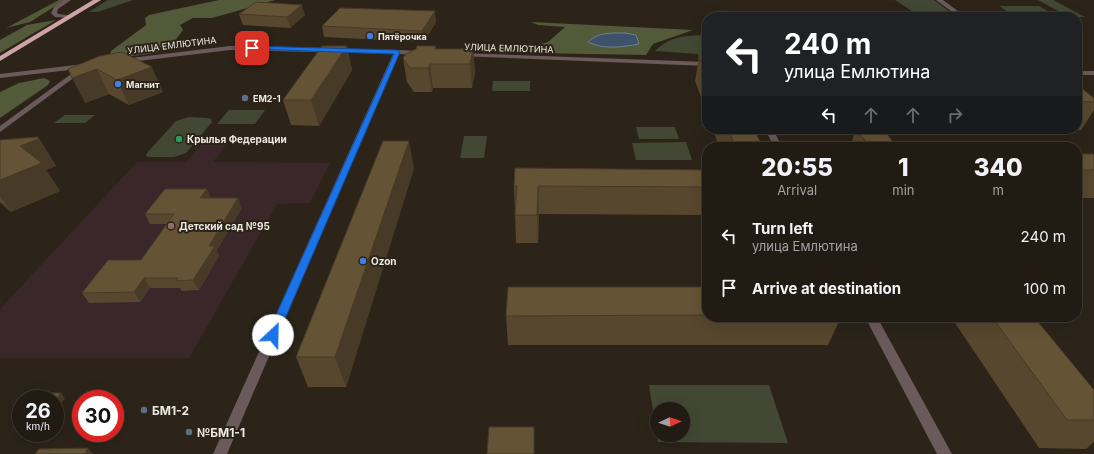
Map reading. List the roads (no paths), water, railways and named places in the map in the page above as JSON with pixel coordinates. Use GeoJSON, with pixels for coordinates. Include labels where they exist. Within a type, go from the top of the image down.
{"type":"FeatureCollection","features":[{"type":"Feature","properties":{"kind":"highway"},"geometry":{"type":"LineString","coordinates":[[0,59],[98,0]]}},
{"type":"Feature","properties":{"kind":"street"},"geometry":{"type":"LineString","coordinates":[[68,0],[56,8],[54,13],[57,16],[70,17]]}},
{"type":"Feature","properties":{"kind":"street"},"geometry":{"type":"LineString","coordinates":[[940,0],[956,12]]}},
{"type":"Feature","properties":{"kind":"street","name":"УЛИЦА ЕМЛЮТИНА"},"geometry":{"type":"LineString","coordinates":[[116,62],[230,48],[428,53]]}},
{"type":"Feature","properties":{"kind":"street"},"geometry":{"type":"LineString","coordinates":[[220,454],[397,52]]}},
{"type":"Feature","properties":{"kind":"street","name":"УЛИЦА ЕМЛЮТИНА"},"geometry":{"type":"LineString","coordinates":[[451,54],[702,64]]}},
{"type":"Feature","properties":{"kind":"street"},"geometry":{"type":"LineString","coordinates":[[0,76],[88,65],[0,130]]}},
{"type":"Feature","properties":{"kind":"street"},"geometry":{"type":"LineString","coordinates":[[1082,73],[1094,73]]}},
{"type":"Feature","properties":{"kind":"street"},"geometry":{"type":"LineString","coordinates":[[873,322],[945,454]]}},
{"type":"Feature","properties":{"kind":"water"},"geometry":{"type":"Polygon","coordinates":[[[625,33],[636,35],[639,44],[620,47],[607,47],[594,45],[588,42],[600,35],[625,33]]]}},
{"type":"Feature","properties":{"kind":"place","name":"Пятёрочка"},"geometry":{"type":"Point","coordinates":[370,36]}},
{"type":"Feature","properties":{"kind":"place","name":"Магнит"},"geometry":{"type":"Point","coordinates":[118,84]}},
{"type":"Feature","properties":{"kind":"place","name":"ЕМ2-1"},"geometry":{"type":"Point","coordinates":[245,98]}},
{"type":"Feature","properties":{"kind":"place","name":"Крылья Федерации"},"geometry":{"type":"Point","coordinates":[179,139]}},
{"type":"Feature","properties":{"kind":"place","name":"Детский сад №95"},"geometry":{"type":"Point","coordinates":[171,226]}},
{"type":"Feature","properties":{"kind":"place","name":"Ozon"},"geometry":{"type":"Point","coordinates":[363,261]}},
{"type":"Feature","properties":{"kind":"place","name":"БМ1-2"},"geometry":{"type":"Point","coordinates":[144,410]}},
{"type":"Feature","properties":{"kind":"place","name":"№БМ1-1"},"geometry":{"type":"Point","coordinates":[189,432]}}]}
